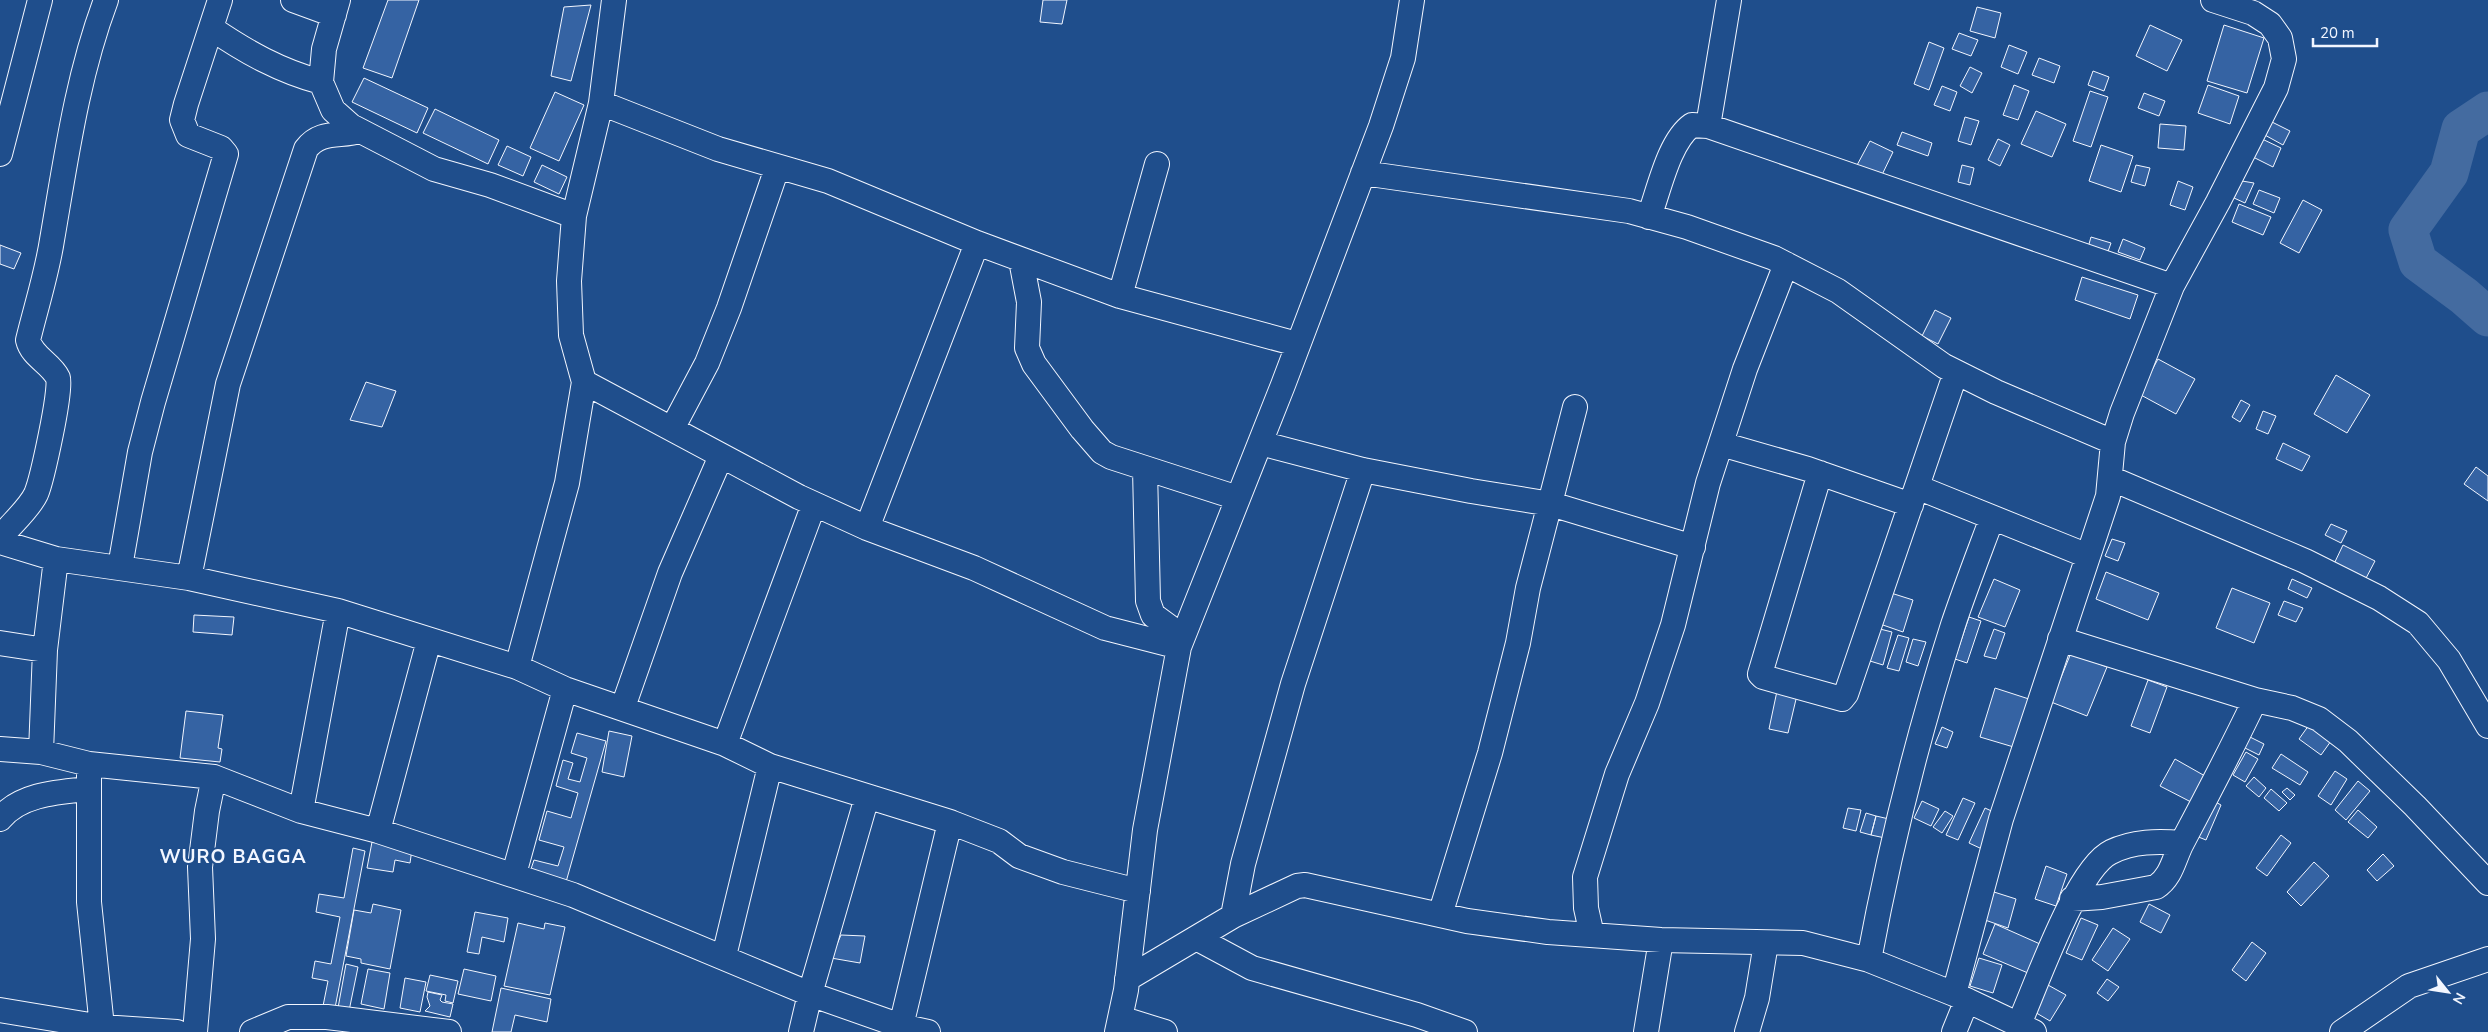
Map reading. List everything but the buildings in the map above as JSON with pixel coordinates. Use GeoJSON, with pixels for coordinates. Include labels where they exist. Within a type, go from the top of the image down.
{"type":"FeatureCollection","features":[{"type":"Feature","properties":{"kind":"street"},"geometry":{"type":"LineString","coordinates":[[0,154],[40,0]]}},
{"type":"Feature","properties":{"kind":"street"},"geometry":{"type":"LineString","coordinates":[[0,538],[36,494],[60,386],[51,368],[30,346],[28,340],[52,242],[64,160],[106,0]]}},
{"type":"Feature","properties":{"kind":"street"},"geometry":{"type":"LineString","coordinates":[[120,567],[140,452],[226,154],[221,148],[188,135],[182,120],[220,0]]}},
{"type":"Feature","properties":{"kind":"street"},"geometry":{"type":"LineString","coordinates":[[294,0],[336,7],[324,48],[320,82],[333,110],[351,126],[434,169],[490,184],[574,216]]}},
{"type":"Feature","properties":{"kind":"street"},"geometry":{"type":"LineString","coordinates":[[517,667],[567,483],[584,382],[571,335],[569,281],[574,216],[601,103],[614,0]]}},
{"type":"Feature","properties":{"kind":"street"},"geometry":{"type":"LineString","coordinates":[[1165,1032],[1118,1025],[1127,979],[1145,830],[1180,642],[1260,443],[1382,126],[1402,58],[1412,0]]}},
{"type":"Feature","properties":{"kind":"street"},"geometry":{"type":"LineString","coordinates":[[1708,126],[1729,0]]}},
{"type":"Feature","properties":{"kind":"street"},"geometry":{"type":"LineString","coordinates":[[1954,1032],[2002,819],[2108,496],[2113,442],[2122,413],[2172,286],[2218,202],[2271,96],[2284,59],[2280,38],[2270,24],[2252,13],[2213,0]]}},
{"type":"Feature","properties":{"kind":"street"},"geometry":{"type":"LineString","coordinates":[[211,28],[248,53],[275,66],[320,82]]}},
{"type":"Feature","properties":{"kind":"street"},"geometry":{"type":"LineString","coordinates":[[601,103],[718,149],[777,168],[828,181],[976,243],[1120,296],[1298,344]]}},
{"type":"Feature","properties":{"kind":"street"},"geometry":{"type":"LineString","coordinates":[[1649,217],[1676,142],[1682,131],[1692,125],[1708,126],[2172,286]]}},
{"type":"Feature","properties":{"kind":"street"},"geometry":{"type":"LineString","coordinates":[[189,578],[228,384],[306,149],[319,137],[327,135],[345,136],[360,131]]}},
{"type":"Feature","properties":{"kind":"street"},"geometry":{"type":"LineString","coordinates":[[1120,296],[1157,164]]}},
{"type":"Feature","properties":{"kind":"street"},"geometry":{"type":"LineString","coordinates":[[672,429],[714,345],[777,168]]}},
{"type":"Feature","properties":{"kind":"street"},"geometry":{"type":"LineString","coordinates":[[1363,173],[1576,202],[1629,211],[1687,227],[1786,264],[1838,291],[1944,366],[1996,392],[2113,442]]}},
{"type":"Feature","properties":{"kind":"street"},"geometry":{"type":"LineString","coordinates":[[866,528],[976,243]]}},
{"type":"Feature","properties":{"kind":"street"},"geometry":{"type":"LineString","coordinates":[[1021,260],[1029,302],[1027,348],[1034,364],[1102,452],[1145,469],[1238,498]]}},
{"type":"Feature","properties":{"kind":"street"},"geometry":{"type":"LineString","coordinates":[[1592,935],[1586,908],[1585,877],[1617,774],[1647,703],[1673,625],[1708,484],[1745,368],[1786,264]]}},
{"type":"Feature","properties":{"kind":"street"},"geometry":{"type":"LineString","coordinates":[[1820,473],[1760,671],[1763,677],[1840,699],[1845,696],[1956,372]]}},
{"type":"Feature","properties":{"kind":"street"},"geometry":{"type":"LineString","coordinates":[[584,382],[721,456],[814,504],[866,528],[974,568],[1105,628],[1180,642]]}},
{"type":"Feature","properties":{"kind":"street"},"geometry":{"type":"LineString","coordinates":[[1440,915],[1490,752],[1518,643],[1528,588],[1575,406]]}},
{"type":"Feature","properties":{"kind":"street"},"geometry":{"type":"LineString","coordinates":[[1260,443],[1364,470],[1471,491],[1551,504],[1693,547]]}},
{"type":"Feature","properties":{"kind":"street"},"geometry":{"type":"LineString","coordinates":[[1721,444],[1820,473],[1914,496],[1992,518],[2088,556]]}},
{"type":"Feature","properties":{"kind":"street"},"geometry":{"type":"LineString","coordinates":[[622,707],[670,573],[721,456]]}},
{"type":"Feature","properties":{"kind":"street"},"geometry":{"type":"LineString","coordinates":[[1145,469],[1148,601],[1153,615],[1180,642]]}},
{"type":"Feature","properties":{"kind":"street"},"geometry":{"type":"LineString","coordinates":[[1233,916],[1243,864],[1293,684],[1364,470]]}},
{"type":"Feature","properties":{"kind":"street"},"geometry":{"type":"LineString","coordinates":[[2110,478],[2304,561],[2379,598],[2418,623],[2449,660],[2488,726]]}},
{"type":"Feature","properties":{"kind":"street"},"geometry":{"type":"LineString","coordinates":[[725,744],[814,504]]}},
{"type":"Feature","properties":{"kind":"street"},"geometry":{"type":"LineString","coordinates":[[1869,960],[1879,904],[1920,734],[1954,623],[1992,518]]}},
{"type":"Feature","properties":{"kind":"street"},"geometry":{"type":"LineString","coordinates":[[0,542],[56,559],[189,578],[338,611],[517,667],[565,689],[622,707],[725,744],[770,766],[950,822],[999,840],[1019,856],[1063,872],[1138,891]]}},
{"type":"Feature","properties":{"kind":"street"},"geometry":{"type":"LineString","coordinates":[[41,752],[45,650],[56,559]]}},
{"type":"Feature","properties":{"kind":"street"},"geometry":{"type":"LineString","coordinates":[[301,811],[338,611]]}},
{"type":"Feature","properties":{"kind":"street"},"geometry":{"type":"LineString","coordinates":[[1122,632],[1153,615]]}},
{"type":"Feature","properties":{"kind":"street"},"geometry":{"type":"LineString","coordinates":[[2060,639],[2255,700],[2292,708],[2319,719],[2348,741],[2416,806],[2488,883]]}},
{"type":"Feature","properties":{"kind":"street"},"geometry":{"type":"LineString","coordinates":[[378,831],[429,640]]}},
{"type":"Feature","properties":{"kind":"street"},"geometry":{"type":"LineString","coordinates":[[0,643],[45,650]]}},
{"type":"Feature","properties":{"kind":"street"},"geometry":{"type":"LineString","coordinates":[[514,874],[565,689]]}},
{"type":"Feature","properties":{"kind":"street"},"geometry":{"type":"LineString","coordinates":[[2072,898],[2102,897],[2156,887],[2168,876],[2182,844],[2216,782],[2255,700]]}},
{"type":"Feature","properties":{"kind":"street"},"geometry":{"type":"LineString","coordinates":[[0,749],[41,752],[89,764],[214,777],[301,811],[378,831],[514,874],[573,895],[724,956],[810,994],[901,1026],[928,1032]]}},
{"type":"Feature","properties":{"kind":"street"},"geometry":{"type":"LineString","coordinates":[[89,764],[89,902],[102,1027]]}},
{"type":"Feature","properties":{"kind":"street"},"geometry":{"type":"LineString","coordinates":[[724,956],[770,766]]}},
{"type":"Feature","properties":{"kind":"street"},"geometry":{"type":"LineString","coordinates":[[195,1032],[203,939],[200,867],[207,811],[214,777]]}},
{"type":"Feature","properties":{"kind":"street"},"geometry":{"type":"LineString","coordinates":[[0,819],[8,809],[32,799],[58,792],[88,789]]}},
{"type":"Feature","properties":{"kind":"street"},"geometry":{"type":"LineString","coordinates":[[801,1032],[810,994],[867,796]]}},
{"type":"Feature","properties":{"kind":"street"},"geometry":{"type":"LineString","coordinates":[[901,1026],[950,822]]}},
{"type":"Feature","properties":{"kind":"street"},"geometry":{"type":"LineString","coordinates":[[1127,979],[1198,939],[1233,916],[1288,890],[1305,885],[1467,921],[1548,932],[1661,940],[1803,944],[1869,960],[1961,997],[2026,1028],[2072,898],[2087,874],[2109,852],[2142,843],[2159,841],[2182,844]]}},
{"type":"Feature","properties":{"kind":"street"},"geometry":{"type":"LineString","coordinates":[[1198,939],[1252,968],[1417,1015],[1465,1032]]}},
{"type":"Feature","properties":{"kind":"street"},"geometry":{"type":"LineString","coordinates":[[1646,1032],[1661,940]]}},
{"type":"Feature","properties":{"kind":"street"},"geometry":{"type":"LineString","coordinates":[[1747,1032],[1757,998],[1766,943]]}},
{"type":"Feature","properties":{"kind":"street"},"geometry":{"type":"LineString","coordinates":[[2342,1032],[2409,986],[2488,959]]}},
{"type":"Feature","properties":{"kind":"street"},"geometry":{"type":"LineString","coordinates":[[0,1010],[102,1027],[177,1032]]}},
{"type":"Feature","properties":{"kind":"street"},"geometry":{"type":"LineString","coordinates":[[252,1032],[288,1017],[327,1017],[413,1030],[449,1032]]}},
{"type":"Feature","properties":{"kind":"waterway"},"geometry":{"type":"LineString","coordinates":[[2488,111],[2461,129],[2449,173],[2408,230],[2418,262],[2464,296],[2488,317]]}},
{"type":"Feature","properties":{"kind":"district","name":"WURO BAGGA"},"geometry":{"type":"Point","coordinates":[233,857]}}]}
